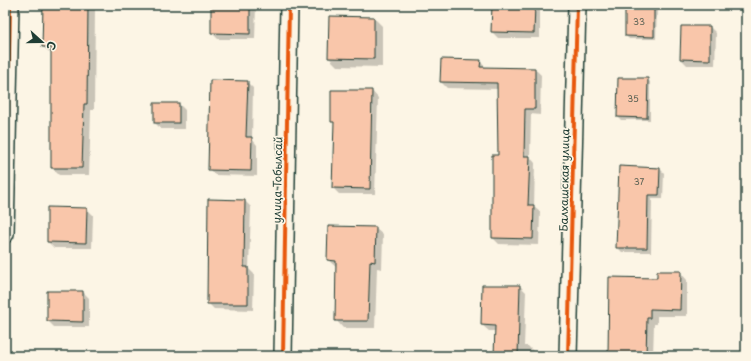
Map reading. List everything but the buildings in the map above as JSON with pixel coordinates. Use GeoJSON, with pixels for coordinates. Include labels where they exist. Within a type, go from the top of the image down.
{"type":"FeatureCollection","features":[{"type":"Feature","properties":{"kind":"street"},"geometry":{"type":"LineString","coordinates":[[5,234],[10,5]]}},
{"type":"Feature","properties":{"kind":"street","name":"улица Тобылсай"},"geometry":{"type":"LineString","coordinates":[[283,356],[288,5]]}},
{"type":"Feature","properties":{"kind":"street","name":"Балхашская улица"},"geometry":{"type":"LineString","coordinates":[[568,356],[577,5]]}},
{"type":"Feature","properties":{"kind":"cycle path"},"geometry":{"type":"LineString","coordinates":[[5,234],[10,5]]}},
{"type":"Feature","properties":{"kind":"cycle path"},"geometry":{"type":"LineString","coordinates":[[283,356],[289,5]]}},
{"type":"Feature","properties":{"kind":"cycle path"},"geometry":{"type":"LineString","coordinates":[[568,356],[577,5]]}}]}
